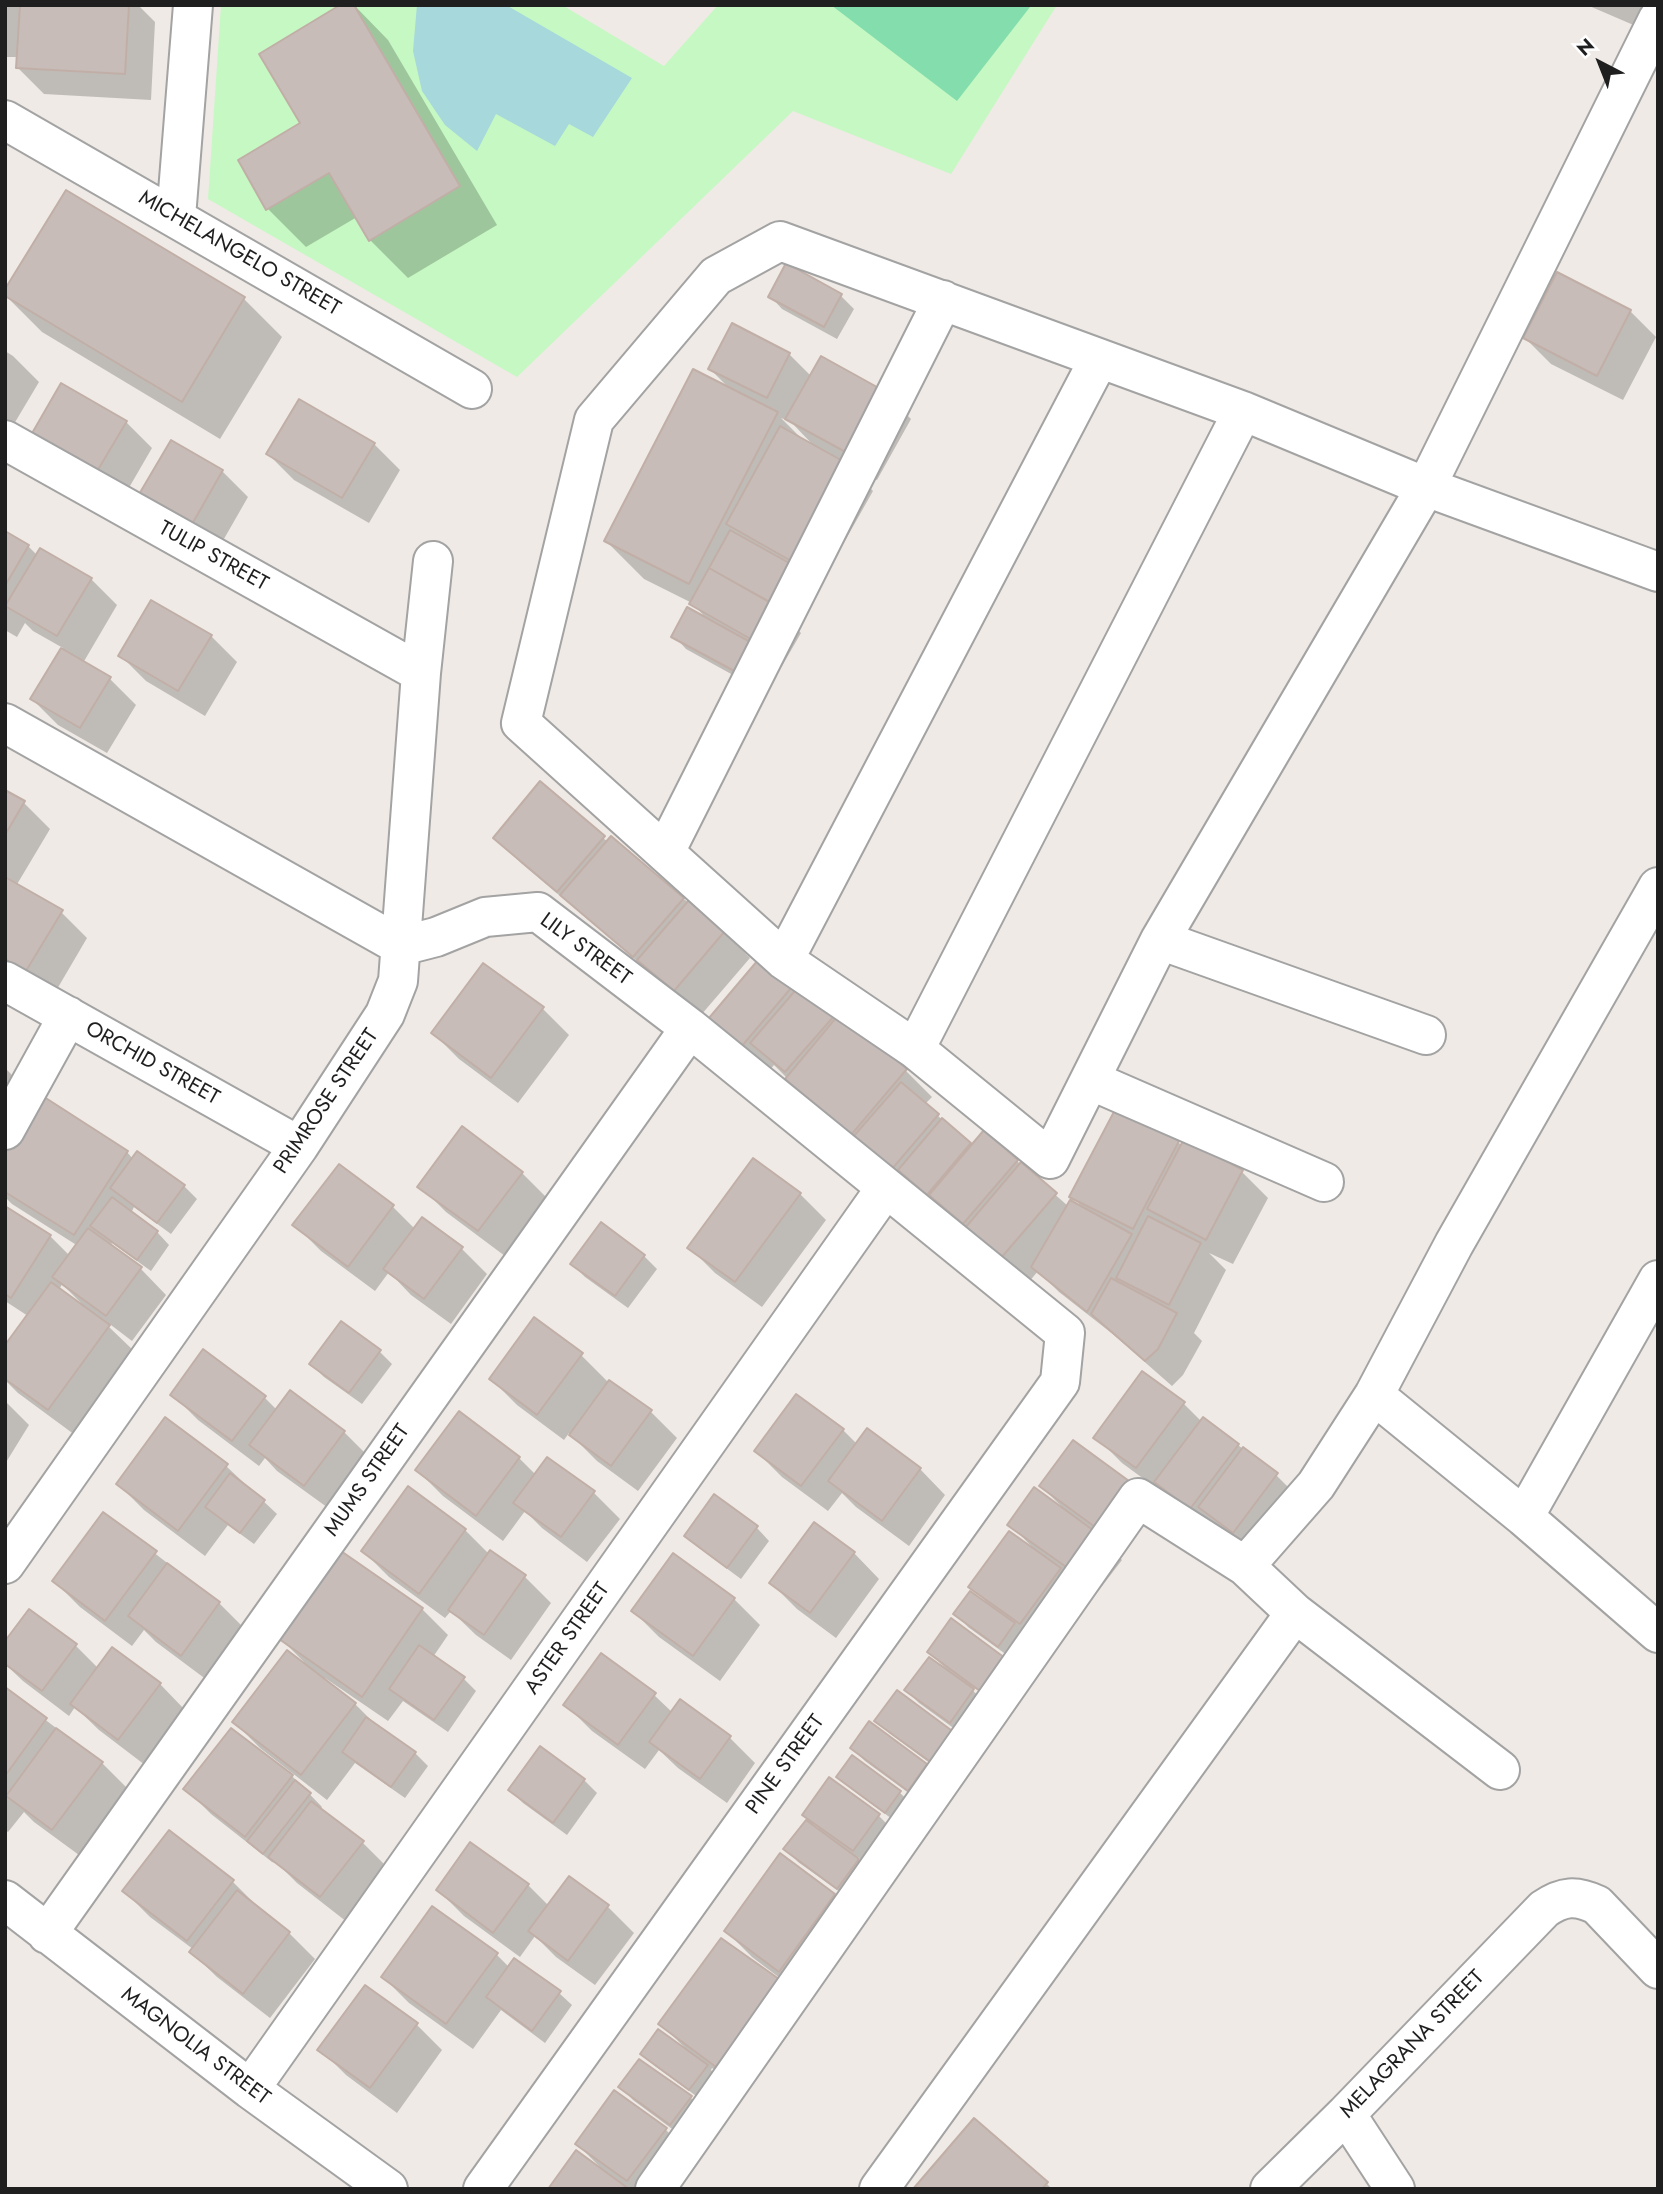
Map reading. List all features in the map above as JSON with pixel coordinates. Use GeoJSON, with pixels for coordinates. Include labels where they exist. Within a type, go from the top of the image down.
{"type":"FeatureCollection","features":[{"type":"Feature","properties":{"kind":"street"},"geometry":{"type":"LineString","coordinates":[[176,217],[192,5]]}},
{"type":"Feature","properties":{"kind":"street"},"geometry":{"type":"LineString","coordinates":[[1658,19],[1426,487],[1160,940],[1050,1159],[915,1049],[783,960],[521,723],[594,420],[716,276],[780,241],[1243,411],[1426,487],[1658,572]]}},
{"type":"Feature","properties":{"kind":"street","name":"MICHELANGELO STREET"},"geometry":{"type":"LineString","coordinates":[[5,120],[472,389]]}},
{"type":"Feature","properties":{"kind":"street"},"geometry":{"type":"LineString","coordinates":[[665,852],[943,300]]}},
{"type":"Feature","properties":{"kind":"street"},"geometry":{"type":"LineString","coordinates":[[783,960],[1099,359]]}},
{"type":"Feature","properties":{"kind":"street"},"geometry":{"type":"LineString","coordinates":[[915,1049],[1243,411]]}},
{"type":"Feature","properties":{"kind":"street","name":"TULIP STREET"},"geometry":{"type":"LineString","coordinates":[[5,440],[421,673]]}},
{"type":"Feature","properties":{"kind":"street","name":"PRIMROSE STREET"},"geometry":{"type":"LineString","coordinates":[[9,1552],[299,1146],[385,1014],[398,981],[421,673],[433,561]]}},
{"type":"Feature","properties":{"kind":"street"},"geometry":{"type":"LineString","coordinates":[[5,723],[401,946]]}},
{"type":"Feature","properties":{"kind":"street"},"geometry":{"type":"LineString","coordinates":[[1245,1566],[1316,1485],[1374,1395],[1454,1244],[1658,887]]}},
{"type":"Feature","properties":{"kind":"street","name":"LILY STREET"},"geometry":{"type":"LineString","coordinates":[[401,946],[436,937],[485,917],[538,912],[690,1028],[1065,1333]]}},
{"type":"Feature","properties":{"kind":"street"},"geometry":{"type":"LineString","coordinates":[[1160,940],[1426,1035]]}},
{"type":"Feature","properties":{"kind":"street","name":"ORCHID STREET"},"geometry":{"type":"LineString","coordinates":[[5,981],[299,1146]]}},
{"type":"Feature","properties":{"kind":"street"},"geometry":{"type":"LineString","coordinates":[[5,1130],[68,1016]]}},
{"type":"Feature","properties":{"kind":"street","name":"MUMS STREET"},"geometry":{"type":"LineString","coordinates":[[47,1934],[690,1028]]}},
{"type":"Feature","properties":{"kind":"street"},"geometry":{"type":"LineString","coordinates":[[1090,1080],[1324,1182]]}},
{"type":"Feature","properties":{"kind":"street","name":"ASTER STREET"},"geometry":{"type":"LineString","coordinates":[[250,2089],[885,1189]]}},
{"type":"Feature","properties":{"kind":"street"},"geometry":{"type":"LineString","coordinates":[[1524,1517],[1658,1280]]}},
{"type":"Feature","properties":{"kind":"street","name":"PINE STREET"},"geometry":{"type":"LineString","coordinates":[[482,2189],[1060,1382],[1065,1333]]}},
{"type":"Feature","properties":{"kind":"street"},"geometry":{"type":"LineString","coordinates":[[1374,1395],[1524,1517],[1658,1632]]}},
{"type":"Feature","properties":{"kind":"street"},"geometry":{"type":"LineString","coordinates":[[655,2189],[1138,1498],[1245,1566],[1295,1613],[1500,1770]]}},
{"type":"Feature","properties":{"kind":"street"},"geometry":{"type":"LineString","coordinates":[[879,2189],[1295,1613]]}},
{"type":"Feature","properties":{"kind":"street","name":"MELAGRANA STREET"},"geometry":{"type":"LineString","coordinates":[[1270,2189],[1544,1909],[1556,1901],[1570,1897],[1597,1905],[1658,1969]]}},
{"type":"Feature","properties":{"kind":"street","name":"MAGNOLIA STREET"},"geometry":{"type":"LineString","coordinates":[[5,1900],[250,2089],[388,2189]]}},
{"type":"Feature","properties":{"kind":"street"},"geometry":{"type":"LineString","coordinates":[[1346,2114],[1395,2189]]}},
{"type":"Feature","properties":{"kind":"green space"},"geometry":{"type":"Polygon","coordinates":[[[221,5],[562,5],[664,66],[718,5],[1057,5],[951,174],[793,111],[517,377],[208,199],[221,5]]]}},
{"type":"Feature","properties":{"kind":"green space"},"geometry":{"type":"Polygon","coordinates":[[[831,5],[1028,5],[1030,7],[957,101],[831,5]]]}},
{"type":"Feature","properties":{"kind":"water"},"geometry":{"type":"Polygon","coordinates":[[[417,5],[506,5],[632,78],[593,137],[569,124],[555,146],[496,114],[477,151],[445,125],[422,91],[413,51],[417,5]]]}},
{"type":"Feature","properties":{"kind":"building"},"geometry":{"type":"Polygon","coordinates":[[[20,5],[129,5],[125,74],[16,68],[20,5]]]}},
{"type":"Feature","properties":{"kind":"building"},"geometry":{"type":"Polygon","coordinates":[[[340,5],[354,5],[460,186],[369,241],[329,173],[266,210],[238,160],[300,123],[259,54],[340,5]]]}},
{"type":"Feature","properties":{"kind":"building"},"geometry":{"type":"Polygon","coordinates":[[[66,190],[245,297],[182,402],[5,296],[5,289],[66,190]]]}},
{"type":"Feature","properties":{"kind":"building"},"geometry":{"type":"Polygon","coordinates":[[[786,263],[842,294],[824,327],[768,297],[786,263]]]}},
{"type":"Feature","properties":{"kind":"building"},"geometry":{"type":"Polygon","coordinates":[[[1557,272],[1631,310],[1597,376],[1523,338],[1557,272]]]}},
{"type":"Feature","properties":{"kind":"building"},"geometry":{"type":"Polygon","coordinates":[[[732,323],[790,353],[767,398],[708,369],[732,323]]]}},
{"type":"Feature","properties":{"kind":"building"},"geometry":{"type":"Polygon","coordinates":[[[821,356],[886,392],[851,455],[785,419],[821,356]]]}},
{"type":"Feature","properties":{"kind":"building"},"geometry":{"type":"Polygon","coordinates":[[[693,369],[778,412],[689,584],[604,541],[693,369]]]}},
{"type":"Feature","properties":{"kind":"building"},"geometry":{"type":"Polygon","coordinates":[[[61,383],[127,421],[96,473],[31,435],[61,383]]]}},
{"type":"Feature","properties":{"kind":"building"},"geometry":{"type":"Polygon","coordinates":[[[299,399],[375,443],[342,498],[266,454],[299,399]]]}},
{"type":"Feature","properties":{"kind":"building"},"geometry":{"type":"Polygon","coordinates":[[[780,426],[848,464],[793,562],[726,524],[780,426]]]}},
{"type":"Feature","properties":{"kind":"building"},"geometry":{"type":"Polygon","coordinates":[[[171,440],[223,470],[191,526],[138,496],[171,440]]]}},
{"type":"Feature","properties":{"kind":"building"},"geometry":{"type":"Polygon","coordinates":[[[730,530],[791,564],[770,602],[709,568],[730,530]]]}},
{"type":"Feature","properties":{"kind":"building"},"geometry":{"type":"Polygon","coordinates":[[[5,531],[29,545],[5,586],[5,531]]]}},
{"type":"Feature","properties":{"kind":"building"},"geometry":{"type":"Polygon","coordinates":[[[40,548],[92,578],[57,636],[5,606],[40,548]]]}},
{"type":"Feature","properties":{"kind":"building"},"geometry":{"type":"Polygon","coordinates":[[[709,568],[776,606],[756,642],[689,604],[709,568]]]}},
{"type":"Feature","properties":{"kind":"building"},"geometry":{"type":"Polygon","coordinates":[[[151,600],[212,635],[178,691],[118,656],[151,600]]]}},
{"type":"Feature","properties":{"kind":"building"},"geometry":{"type":"Polygon","coordinates":[[[687,607],[754,644],[738,673],[671,637],[687,607]]]}},
{"type":"Feature","properties":{"kind":"building"},"geometry":{"type":"Polygon","coordinates":[[[61,648],[111,677],[80,728],[30,699],[61,648]]]}},
{"type":"Feature","properties":{"kind":"building"},"geometry":{"type":"Polygon","coordinates":[[[540,781],[605,836],[557,892],[493,838],[540,781]]]}},
{"type":"Feature","properties":{"kind":"building"},"geometry":{"type":"Polygon","coordinates":[[[5,790],[25,801],[5,835],[5,790]]]}},
{"type":"Feature","properties":{"kind":"building"},"geometry":{"type":"Polygon","coordinates":[[[611,836],[684,898],[633,957],[560,895],[611,836]]]}},
{"type":"Feature","properties":{"kind":"building"},"geometry":{"type":"Polygon","coordinates":[[[5,877],[63,910],[26,971],[5,959],[5,877]]]}},
{"type":"Feature","properties":{"kind":"building"},"geometry":{"type":"Polygon","coordinates":[[[689,900],[725,931],[674,991],[637,960],[689,900]]]}},
{"type":"Feature","properties":{"kind":"building"},"geometry":{"type":"Polygon","coordinates":[[[764,953],[797,981],[742,1046],[709,1018],[764,953]]]}},
{"type":"Feature","properties":{"kind":"building"},"geometry":{"type":"Polygon","coordinates":[[[483,963],[544,1007],[491,1078],[431,1033],[483,963]]]}},
{"type":"Feature","properties":{"kind":"building"},"geometry":{"type":"Polygon","coordinates":[[[800,985],[835,1015],[785,1072],[750,1043],[800,985]]]}},
{"type":"Feature","properties":{"kind":"building"},"geometry":{"type":"Polygon","coordinates":[[[840,1013],[907,1069],[851,1135],[785,1079],[840,1013]]]}},
{"type":"Feature","properties":{"kind":"building"},"geometry":{"type":"Polygon","coordinates":[[[901,1082],[939,1114],[892,1169],[853,1137],[901,1082]]]}},
{"type":"Feature","properties":{"kind":"building"},"geometry":{"type":"Polygon","coordinates":[[[38,1093],[128,1151],[74,1235],[5,1192],[5,1145],[38,1093]]]}},
{"type":"Feature","properties":{"kind":"building"},"geometry":{"type":"Polygon","coordinates":[[[1116,1108],[1179,1141],[1133,1229],[1069,1197],[1116,1108]]]}},
{"type":"Feature","properties":{"kind":"building"},"geometry":{"type":"Polygon","coordinates":[[[942,1118],[971,1143],[927,1195],[898,1170],[942,1118]]]}},
{"type":"Feature","properties":{"kind":"building"},"geometry":{"type":"Polygon","coordinates":[[[462,1126],[523,1172],[478,1231],[417,1187],[462,1126]]]}},
{"type":"Feature","properties":{"kind":"building"},"geometry":{"type":"Polygon","coordinates":[[[984,1130],[1018,1160],[963,1224],[929,1195],[984,1130]]]}},
{"type":"Feature","properties":{"kind":"building"},"geometry":{"type":"Polygon","coordinates":[[[1184,1139],[1243,1170],[1206,1240],[1147,1209],[1184,1139]]]}},
{"type":"Feature","properties":{"kind":"building"},"geometry":{"type":"Polygon","coordinates":[[[137,1151],[185,1185],[157,1223],[110,1188],[137,1151]]]}},
{"type":"Feature","properties":{"kind":"building"},"geometry":{"type":"Polygon","coordinates":[[[753,1158],[801,1193],[735,1282],[687,1248],[753,1158]]]}},
{"type":"Feature","properties":{"kind":"building"},"geometry":{"type":"Polygon","coordinates":[[[1021,1162],[1057,1193],[1001,1258],[965,1228],[1021,1162]]]}},
{"type":"Feature","properties":{"kind":"building"},"geometry":{"type":"Polygon","coordinates":[[[339,1164],[394,1205],[348,1267],[292,1225],[339,1164]]]}},
{"type":"Feature","properties":{"kind":"building"},"geometry":{"type":"Polygon","coordinates":[[[112,1197],[158,1231],[137,1260],[90,1226],[112,1197]]]}},
{"type":"Feature","properties":{"kind":"building"},"geometry":{"type":"Polygon","coordinates":[[[1070,1200],[1132,1234],[1087,1312],[1031,1267],[1070,1200]]]}},
{"type":"Feature","properties":{"kind":"building"},"geometry":{"type":"Polygon","coordinates":[[[5,1206],[51,1235],[11,1298],[5,1294],[5,1206]]]}},
{"type":"Feature","properties":{"kind":"building"},"geometry":{"type":"Polygon","coordinates":[[[1148,1216],[1201,1243],[1169,1305],[1116,1278],[1148,1216]]]}},
{"type":"Feature","properties":{"kind":"building"},"geometry":{"type":"Polygon","coordinates":[[[422,1217],[463,1247],[424,1299],[383,1269],[422,1217]]]}},
{"type":"Feature","properties":{"kind":"building"},"geometry":{"type":"Polygon","coordinates":[[[601,1222],[645,1255],[615,1296],[570,1264],[601,1222]]]}},
{"type":"Feature","properties":{"kind":"building"},"geometry":{"type":"Polygon","coordinates":[[[88,1228],[142,1267],[106,1316],[52,1277],[88,1228]]]}},
{"type":"Feature","properties":{"kind":"building"},"geometry":{"type":"Polygon","coordinates":[[[1111,1278],[1177,1313],[1158,1349],[1145,1361],[1091,1314],[1111,1278]]]}},
{"type":"Feature","properties":{"kind":"building"},"geometry":{"type":"Polygon","coordinates":[[[51,1282],[110,1325],[48,1410],[5,1379],[5,1345],[51,1282]]]}},
{"type":"Feature","properties":{"kind":"building"},"geometry":{"type":"Polygon","coordinates":[[[534,1317],[583,1353],[537,1415],[489,1379],[534,1317]]]}},
{"type":"Feature","properties":{"kind":"building"},"geometry":{"type":"Polygon","coordinates":[[[341,1321],[381,1350],[349,1393],[309,1364],[341,1321]]]}},
{"type":"Feature","properties":{"kind":"building"},"geometry":{"type":"Polygon","coordinates":[[[203,1349],[266,1396],[232,1441],[170,1395],[203,1349]]]}},
{"type":"Feature","properties":{"kind":"building"},"geometry":{"type":"Polygon","coordinates":[[[1142,1371],[1185,1402],[1136,1468],[1093,1438],[1142,1371]]]}},
{"type":"Feature","properties":{"kind":"building"},"geometry":{"type":"Polygon","coordinates":[[[609,1380],[652,1410],[611,1466],[569,1435],[609,1380]]]}},
{"type":"Feature","properties":{"kind":"building"},"geometry":{"type":"Polygon","coordinates":[[[290,1390],[345,1431],[304,1486],[249,1445],[290,1390]]]}},
{"type":"Feature","properties":{"kind":"building"},"geometry":{"type":"Polygon","coordinates":[[[796,1394],[844,1429],[801,1486],[754,1451],[796,1394]]]}},
{"type":"Feature","properties":{"kind":"building"},"geometry":{"type":"Polygon","coordinates":[[[459,1411],[520,1457],[476,1516],[415,1470],[459,1411]]]}},
{"type":"Feature","properties":{"kind":"building"},"geometry":{"type":"Polygon","coordinates":[[[165,1417],[228,1464],[178,1531],[116,1484],[165,1417]]]}},
{"type":"Feature","properties":{"kind":"building"},"geometry":{"type":"Polygon","coordinates":[[[1203,1417],[1239,1444],[1190,1509],[1154,1482],[1203,1417]]]}},
{"type":"Feature","properties":{"kind":"building"},"geometry":{"type":"Polygon","coordinates":[[[867,1428],[921,1468],[882,1521],[828,1481],[867,1428]]]}},
{"type":"Feature","properties":{"kind":"building"},"geometry":{"type":"Polygon","coordinates":[[[1073,1440],[1129,1481],[1095,1527],[1039,1486],[1073,1440]]]}},
{"type":"Feature","properties":{"kind":"building"},"geometry":{"type":"Polygon","coordinates":[[[1243,1447],[1278,1473],[1233,1533],[1198,1507],[1243,1447]]]}},
{"type":"Feature","properties":{"kind":"building"},"geometry":{"type":"Polygon","coordinates":[[[547,1457],[595,1491],[561,1537],[513,1503],[547,1457]]]}},
{"type":"Feature","properties":{"kind":"building"},"geometry":{"type":"Polygon","coordinates":[[[230,1473],[265,1500],[240,1533],[205,1507],[230,1473]]]}},
{"type":"Feature","properties":{"kind":"building"},"geometry":{"type":"Polygon","coordinates":[[[408,1486],[466,1529],[419,1594],[361,1551],[408,1486]]]}},
{"type":"Feature","properties":{"kind":"building"},"geometry":{"type":"Polygon","coordinates":[[[1034,1487],[1097,1533],[1069,1569],[1007,1525],[1034,1487]]]}},
{"type":"Feature","properties":{"kind":"building"},"geometry":{"type":"Polygon","coordinates":[[[714,1494],[758,1526],[727,1568],[684,1536],[714,1494]]]}},
{"type":"Feature","properties":{"kind":"building"},"geometry":{"type":"Polygon","coordinates":[[[103,1512],[157,1551],[105,1621],[52,1581],[103,1512]]]}},
{"type":"Feature","properties":{"kind":"building"},"geometry":{"type":"Polygon","coordinates":[[[814,1522],[855,1552],[810,1613],[769,1583],[814,1522]]]}},
{"type":"Feature","properties":{"kind":"building"},"geometry":{"type":"Polygon","coordinates":[[[1009,1531],[1061,1568],[1020,1624],[968,1587],[1009,1531]]]}},
{"type":"Feature","properties":{"kind":"building"},"geometry":{"type":"Polygon","coordinates":[[[490,1550],[526,1575],[484,1635],[448,1610],[490,1550]]]}},
{"type":"Feature","properties":{"kind":"building"},"geometry":{"type":"Polygon","coordinates":[[[341,1551],[423,1608],[362,1697],[279,1639],[341,1551]]]}},
{"type":"Feature","properties":{"kind":"building"},"geometry":{"type":"Polygon","coordinates":[[[673,1553],[735,1598],[693,1656],[631,1611],[673,1553]]]}},
{"type":"Feature","properties":{"kind":"building"},"geometry":{"type":"Polygon","coordinates":[[[167,1563],[220,1602],[181,1656],[128,1616],[167,1563]]]}},
{"type":"Feature","properties":{"kind":"building"},"geometry":{"type":"Polygon","coordinates":[[[970,1591],[1015,1623],[998,1647],[953,1614],[970,1591]]]}},
{"type":"Feature","properties":{"kind":"building"},"geometry":{"type":"Polygon","coordinates":[[[29,1609],[77,1644],[42,1691],[5,1664],[5,1641],[29,1609]]]}},
{"type":"Feature","properties":{"kind":"building"},"geometry":{"type":"Polygon","coordinates":[[[951,1618],[1005,1658],[980,1691],[927,1652],[951,1618]]]}},
{"type":"Feature","properties":{"kind":"building"},"geometry":{"type":"Polygon","coordinates":[[[419,1645],[465,1677],[434,1720],[389,1689],[419,1645]]]}},
{"type":"Feature","properties":{"kind":"building"},"geometry":{"type":"Polygon","coordinates":[[[112,1647],[161,1683],[118,1740],[70,1704],[112,1647]]]}},
{"type":"Feature","properties":{"kind":"building"},"geometry":{"type":"Polygon","coordinates":[[[287,1650],[356,1703],[301,1775],[232,1722],[287,1650]]]}},
{"type":"Feature","properties":{"kind":"building"},"geometry":{"type":"Polygon","coordinates":[[[601,1653],[656,1693],[618,1745],[563,1705],[601,1653]]]}},
{"type":"Feature","properties":{"kind":"building"},"geometry":{"type":"Polygon","coordinates":[[[929,1657],[974,1689],[950,1723],[904,1690],[929,1657]]]}},
{"type":"Feature","properties":{"kind":"building"},"geometry":{"type":"Polygon","coordinates":[[[5,1687],[47,1718],[5,1776],[5,1687]]]}},
{"type":"Feature","properties":{"kind":"building"},"geometry":{"type":"Polygon","coordinates":[[[897,1690],[955,1733],[932,1763],[874,1721],[897,1690]]]}},
{"type":"Feature","properties":{"kind":"building"},"geometry":{"type":"Polygon","coordinates":[[[680,1699],[731,1736],[700,1779],[649,1742],[680,1699]]]}},
{"type":"Feature","properties":{"kind":"building"},"geometry":{"type":"Polygon","coordinates":[[[366,1717],[416,1752],[391,1787],[342,1752],[366,1717]]]}},
{"type":"Feature","properties":{"kind":"building"},"geometry":{"type":"Polygon","coordinates":[[[869,1721],[927,1764],[908,1791],[850,1748],[869,1721]]]}},
{"type":"Feature","properties":{"kind":"building"},"geometry":{"type":"Polygon","coordinates":[[[56,1728],[103,1762],[52,1830],[6,1796],[56,1728]]]}},
{"type":"Feature","properties":{"kind":"building"},"geometry":{"type":"Polygon","coordinates":[[[231,1728],[293,1775],[245,1837],[183,1789],[231,1728]]]}},
{"type":"Feature","properties":{"kind":"building"},"geometry":{"type":"Polygon","coordinates":[[[540,1746],[585,1779],[553,1823],[508,1790],[540,1746]]]}},
{"type":"Feature","properties":{"kind":"building"},"geometry":{"type":"Polygon","coordinates":[[[852,1755],[901,1791],[885,1813],[836,1777],[852,1755]]]}},
{"type":"Feature","properties":{"kind":"building"},"geometry":{"type":"Polygon","coordinates":[[[829,1777],[880,1814],[853,1851],[802,1815],[829,1777]]]}},
{"type":"Feature","properties":{"kind":"building"},"geometry":{"type":"Polygon","coordinates":[[[295,1780],[311,1793],[263,1854],[247,1841],[295,1780]]]}},
{"type":"Feature","properties":{"kind":"building"},"geometry":{"type":"Polygon","coordinates":[[[311,1801],[364,1841],[320,1897],[268,1857],[311,1801]]]}},
{"type":"Feature","properties":{"kind":"building"},"geometry":{"type":"Polygon","coordinates":[[[806,1820],[859,1859],[837,1889],[783,1849],[806,1820]]]}},
{"type":"Feature","properties":{"kind":"building"},"geometry":{"type":"Polygon","coordinates":[[[169,1830],[234,1880],[187,1941],[122,1891],[169,1830]]]}},
{"type":"Feature","properties":{"kind":"building"},"geometry":{"type":"Polygon","coordinates":[[[470,1842],[529,1884],[493,1933],[436,1890],[470,1842]]]}},
{"type":"Feature","properties":{"kind":"building"},"geometry":{"type":"Polygon","coordinates":[[[780,1853],[835,1894],[779,1972],[724,1931],[780,1853]]]}},
{"type":"Feature","properties":{"kind":"building"},"geometry":{"type":"Polygon","coordinates":[[[569,1876],[609,1905],[568,1961],[528,1931],[569,1876]]]}},
{"type":"Feature","properties":{"kind":"building"},"geometry":{"type":"Polygon","coordinates":[[[237,1890],[290,1932],[243,1994],[189,1952],[237,1890]]]}},
{"type":"Feature","properties":{"kind":"building"},"geometry":{"type":"Polygon","coordinates":[[[432,1906],[498,1953],[446,2024],[381,1977],[432,1906]]]}},
{"type":"Feature","properties":{"kind":"building"},"geometry":{"type":"Polygon","coordinates":[[[721,1938],[779,1979],[716,2067],[658,2024],[721,1938]]]}},
{"type":"Feature","properties":{"kind":"building"},"geometry":{"type":"Polygon","coordinates":[[[514,1958],[561,1991],[532,2031],[486,1997],[514,1958]]]}},
{"type":"Feature","properties":{"kind":"building"},"geometry":{"type":"Polygon","coordinates":[[[365,1985],[418,2023],[370,2088],[317,2050],[365,1985]]]}},
{"type":"Feature","properties":{"kind":"building"},"geometry":{"type":"Polygon","coordinates":[[[658,2029],[708,2065],[689,2090],[640,2054],[658,2029]]]}},
{"type":"Feature","properties":{"kind":"building"},"geometry":{"type":"Polygon","coordinates":[[[639,2059],[692,2096],[670,2125],[618,2087],[639,2059]]]}},
{"type":"Feature","properties":{"kind":"building"},"geometry":{"type":"Polygon","coordinates":[[[614,2090],[667,2128],[627,2181],[575,2144],[614,2090]]]}},
{"type":"Feature","properties":{"kind":"building"},"geometry":{"type":"Polygon","coordinates":[[[974,2118],[1048,2182],[1042,2189],[913,2189],[974,2118]]]}},
{"type":"Feature","properties":{"kind":"building"},"geometry":{"type":"Polygon","coordinates":[[[576,2150],[629,2189],[548,2189],[576,2150]]]}}]}
